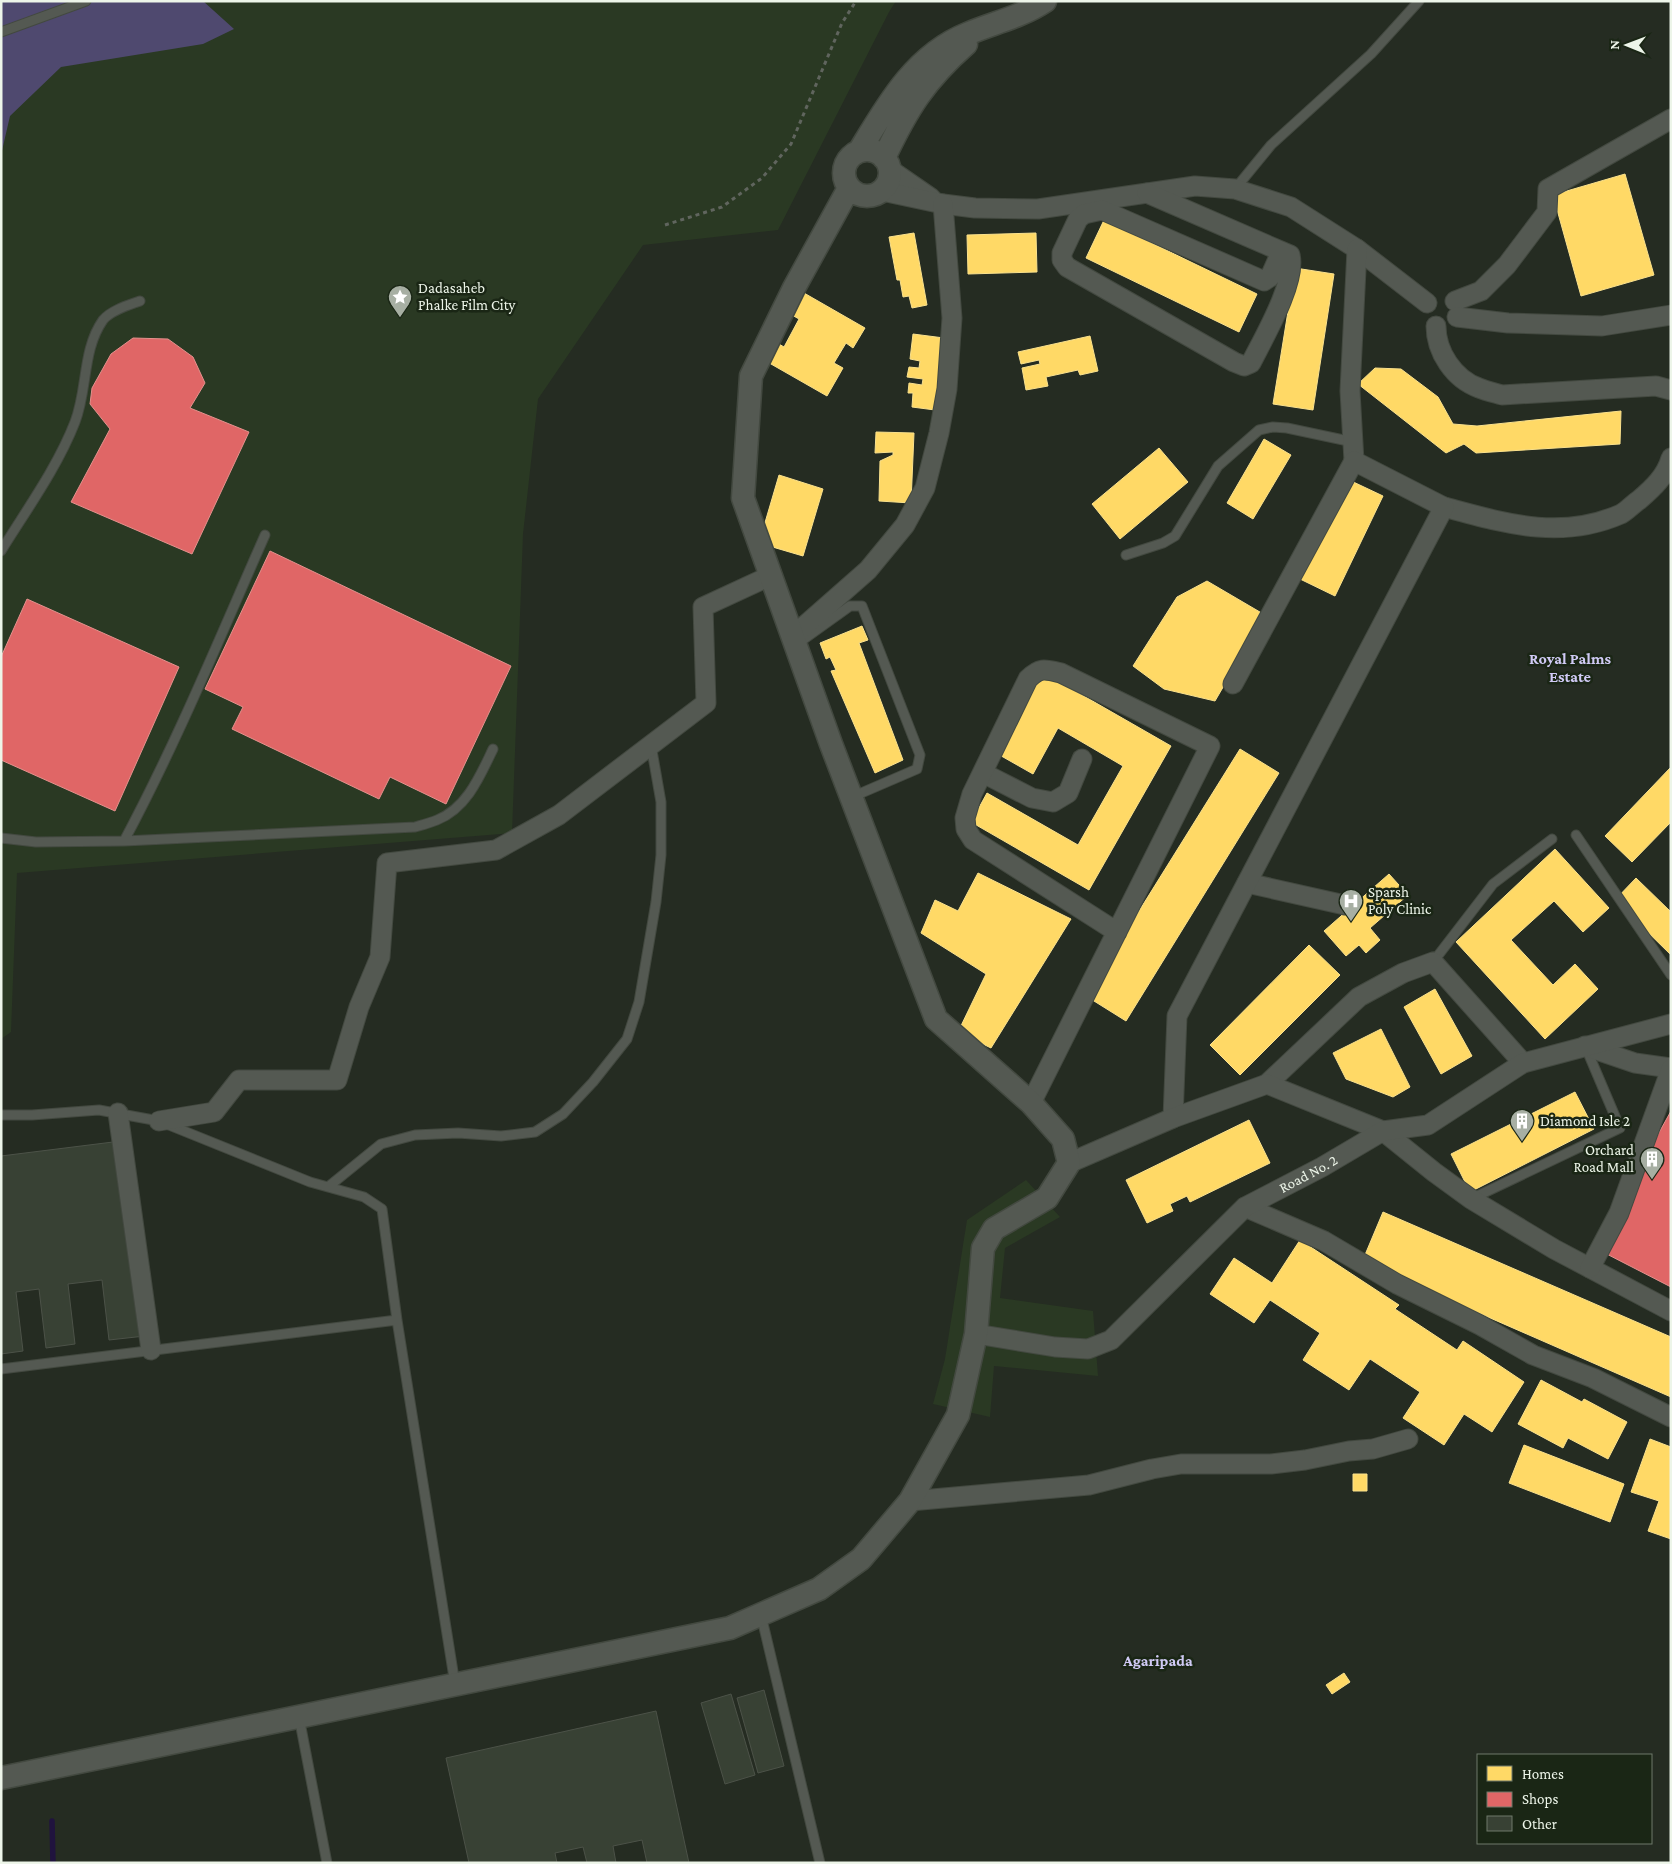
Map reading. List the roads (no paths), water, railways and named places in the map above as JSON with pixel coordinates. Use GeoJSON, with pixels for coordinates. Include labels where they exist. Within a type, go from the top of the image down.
{"type":"FeatureCollection","features":[{"type":"Feature","properties":{"kind":"street"},"geometry":{"type":"LineString","coordinates":[[986,27],[949,59],[912,102],[899,126],[887,163],[890,177],[882,191],[874,195],[864,196],[848,188],[844,180],[843,170],[846,162],[860,150],[900,87],[921,63],[940,47],[967,34],[986,27],[1030,11],[1045,1]]}},
{"type":"Feature","properties":{"kind":"street"},"geometry":{"type":"LineString","coordinates":[[1671,119],[1548,189],[1547,212],[1507,265],[1481,291],[1456,309],[1452,324],[1444,327],[1436,326],[1429,321],[1426,313],[1427,303],[1432,298],[1440,295],[1449,296],[1456,309],[1508,323],[1602,326],[1671,315]]}},
{"type":"Feature","properties":{"kind":"street"},"geometry":{"type":"LineString","coordinates":[[795,640],[868,570],[905,524],[925,488],[948,389],[952,318],[939,202],[887,163],[877,152],[860,150]]}},
{"type":"Feature","properties":{"kind":"street"},"geometry":{"type":"LineString","coordinates":[[882,191],[975,208],[1038,209],[1195,186],[1235,189],[1291,207],[1357,249],[1427,303]]}},
{"type":"Feature","properties":{"kind":"street"},"geometry":{"type":"LineString","coordinates":[[848,188],[794,288],[752,376],[742,498],[936,1019],[1031,1103],[1062,1139],[1069,1163]]}},
{"type":"Feature","properties":{"kind":"street"},"geometry":{"type":"LineString","coordinates":[[1147,193],[1290,255],[1292,262],[1283,296],[1251,363],[1244,366],[1067,267],[1062,260],[1062,253],[1078,219],[1084,214],[1102,210],[1264,281],[1270,277],[1281,252]]}},
{"type":"Feature","properties":{"kind":"street"},"geometry":{"type":"LineString","coordinates":[[1233,684],[1354,461],[1350,391],[1357,249]]}},
{"type":"Feature","properties":{"kind":"street"},"geometry":{"type":"LineString","coordinates":[[1436,326],[1439,349],[1456,374],[1478,388],[1502,395],[1656,386],[1671,390]]}},
{"type":"Feature","properties":{"kind":"street"},"geometry":{"type":"LineString","coordinates":[[1354,461],[1444,507],[1505,523],[1542,528],[1585,525],[1622,513],[1655,486],[1671,458]]}},
{"type":"Feature","properties":{"kind":"street"},"geometry":{"type":"LineString","coordinates":[[1173,1118],[1177,1016],[1444,507]]}},
{"type":"Feature","properties":{"kind":"street"},"geometry":{"type":"LineString","coordinates":[[159,1121],[214,1112],[239,1080],[337,1080],[359,1007],[380,957],[387,863],[496,850],[559,815],[706,702],[703,607],[772,576]]}},
{"type":"Feature","properties":{"kind":"street"},"geometry":{"type":"LineString","coordinates":[[1031,1103],[1117,932],[1210,746],[1068,676],[1045,669],[1036,671],[1028,679],[972,794],[965,818],[966,829],[973,840],[1117,932]]}},
{"type":"Feature","properties":{"kind":"street"},"geometry":{"type":"LineString","coordinates":[[982,773],[1032,798],[1053,802],[1068,793],[1082,759]]}},
{"type":"Feature","properties":{"kind":"street"},"geometry":{"type":"LineString","coordinates":[[1247,883],[1345,905]]}},
{"type":"Feature","properties":{"kind":"street"},"geometry":{"type":"LineString","coordinates":[[1,1778],[730,1628],[818,1589],[861,1559],[910,1500],[958,1416],[976,1334],[983,1248],[994,1229],[1047,1198],[1069,1163],[1173,1118],[1267,1084],[1359,998],[1403,973],[1433,962],[1523,1063]]}},
{"type":"Feature","properties":{"kind":"street","name":"Road No. 2"},"geometry":{"type":"LineString","coordinates":[[976,1334],[1055,1348],[1088,1350],[1111,1340],[1245,1207],[1322,1166],[1383,1130],[1428,1125],[1523,1063],[1671,1024]]}},
{"type":"Feature","properties":{"kind":"street"},"geometry":{"type":"LineString","coordinates":[[1585,1046],[1635,1063],[1671,1069],[1619,1213],[1590,1268]]}},
{"type":"Feature","properties":{"kind":"street"},"geometry":{"type":"LineString","coordinates":[[1267,1084],[1383,1130],[1434,1172],[1471,1199],[1554,1249],[1671,1311]]}},
{"type":"Feature","properties":{"kind":"street"},"geometry":{"type":"LineString","coordinates":[[118,1114],[151,1350]]}},
{"type":"Feature","properties":{"kind":"street"},"geometry":{"type":"LineString","coordinates":[[1245,1207],[1324,1241],[1397,1284],[1480,1325],[1533,1355],[1592,1378],[1671,1417]]}},
{"type":"Feature","properties":{"kind":"street"},"geometry":{"type":"LineString","coordinates":[[910,1500],[1089,1485],[1152,1469],[1181,1464],[1271,1464],[1305,1460],[1349,1450],[1373,1449],[1408,1439]]}},
{"type":"Feature","properties":{"kind":"lane"},"geometry":{"type":"LineString","coordinates":[[1,32],[86,1]]}},
{"type":"Feature","properties":{"kind":"lane"},"geometry":{"type":"LineString","coordinates":[[1235,189],[1270,145],[1372,54],[1420,1]]}},
{"type":"Feature","properties":{"kind":"lane"},"geometry":{"type":"LineString","coordinates":[[1,551],[42,486],[69,435],[80,404],[87,361],[94,334],[105,317],[122,307],[140,301]]}},
{"type":"Feature","properties":{"kind":"lane"},"geometry":{"type":"LineString","coordinates":[[1126,555],[1163,543],[1175,536],[1218,466],[1259,430],[1273,427],[1287,428],[1353,442]]}},
{"type":"Feature","properties":{"kind":"lane"},"geometry":{"type":"LineString","coordinates":[[124,841],[144,803],[192,699],[265,535]]}},
{"type":"Feature","properties":{"kind":"lane"},"geometry":{"type":"LineString","coordinates":[[795,640],[850,606],[862,606],[920,755],[917,769],[852,797]]}},
{"type":"Feature","properties":{"kind":"lane"},"geometry":{"type":"LineString","coordinates":[[328,1187],[381,1144],[415,1135],[458,1133],[500,1136],[535,1132],[563,1114],[593,1082],[627,1039],[639,1002],[656,902],[661,855],[661,802],[651,745]]}},
{"type":"Feature","properties":{"kind":"lane"},"geometry":{"type":"LineString","coordinates":[[1,838],[36,842],[124,841],[415,827],[438,820],[458,807],[477,783],[493,748]]}},
{"type":"Feature","properties":{"kind":"lane"},"geometry":{"type":"LineString","coordinates":[[1576,835],[1671,975]]}},
{"type":"Feature","properties":{"kind":"lane"},"geometry":{"type":"LineString","coordinates":[[1433,962],[1492,884],[1552,839]]}},
{"type":"Feature","properties":{"kind":"lane"},"geometry":{"type":"LineString","coordinates":[[1471,1199],[1620,1128],[1585,1046]]}},
{"type":"Feature","properties":{"kind":"lane"},"geometry":{"type":"LineString","coordinates":[[1,1115],[32,1115],[99,1110],[159,1121],[310,1182],[364,1197],[382,1209],[397,1320],[455,1685]]}},
{"type":"Feature","properties":{"kind":"lane"},"geometry":{"type":"LineString","coordinates":[[1,1369],[397,1320]]}},
{"type":"Feature","properties":{"kind":"lane"},"geometry":{"type":"LineString","coordinates":[[761,1614],[820,1863]]}},
{"type":"Feature","properties":{"kind":"lane"},"geometry":{"type":"LineString","coordinates":[[299,1717],[327,1863]]}},
{"type":"Feature","properties":{"kind":"waterway"},"geometry":{"type":"LineString","coordinates":[[52,1821],[53,1863]]}},
{"type":"Feature","properties":{"kind":"place","name":"Dadasaheb Phalke Film City"},"geometry":{"type":"Point","coordinates":[400,318]}},
{"type":"Feature","properties":{"kind":"place","name":"Sparsh Poly Clinic"},"geometry":{"type":"Point","coordinates":[1351,922]}},
{"type":"Feature","properties":{"kind":"place","name":"Diamond Isle 2"},"geometry":{"type":"Point","coordinates":[1522,1142]}},
{"type":"Feature","properties":{"kind":"place","name":"Orchard Road Mall"},"geometry":{"type":"Point","coordinates":[1652,1180]}},
{"type":"Feature","properties":{"kind":"district","name":"Royal Palms Estate"},"geometry":{"type":"Point","coordinates":[1570,667]}},
{"type":"Feature","properties":{"kind":"district","name":"Agaripada"},"geometry":{"type":"Point","coordinates":[1158,1660]}}]}
